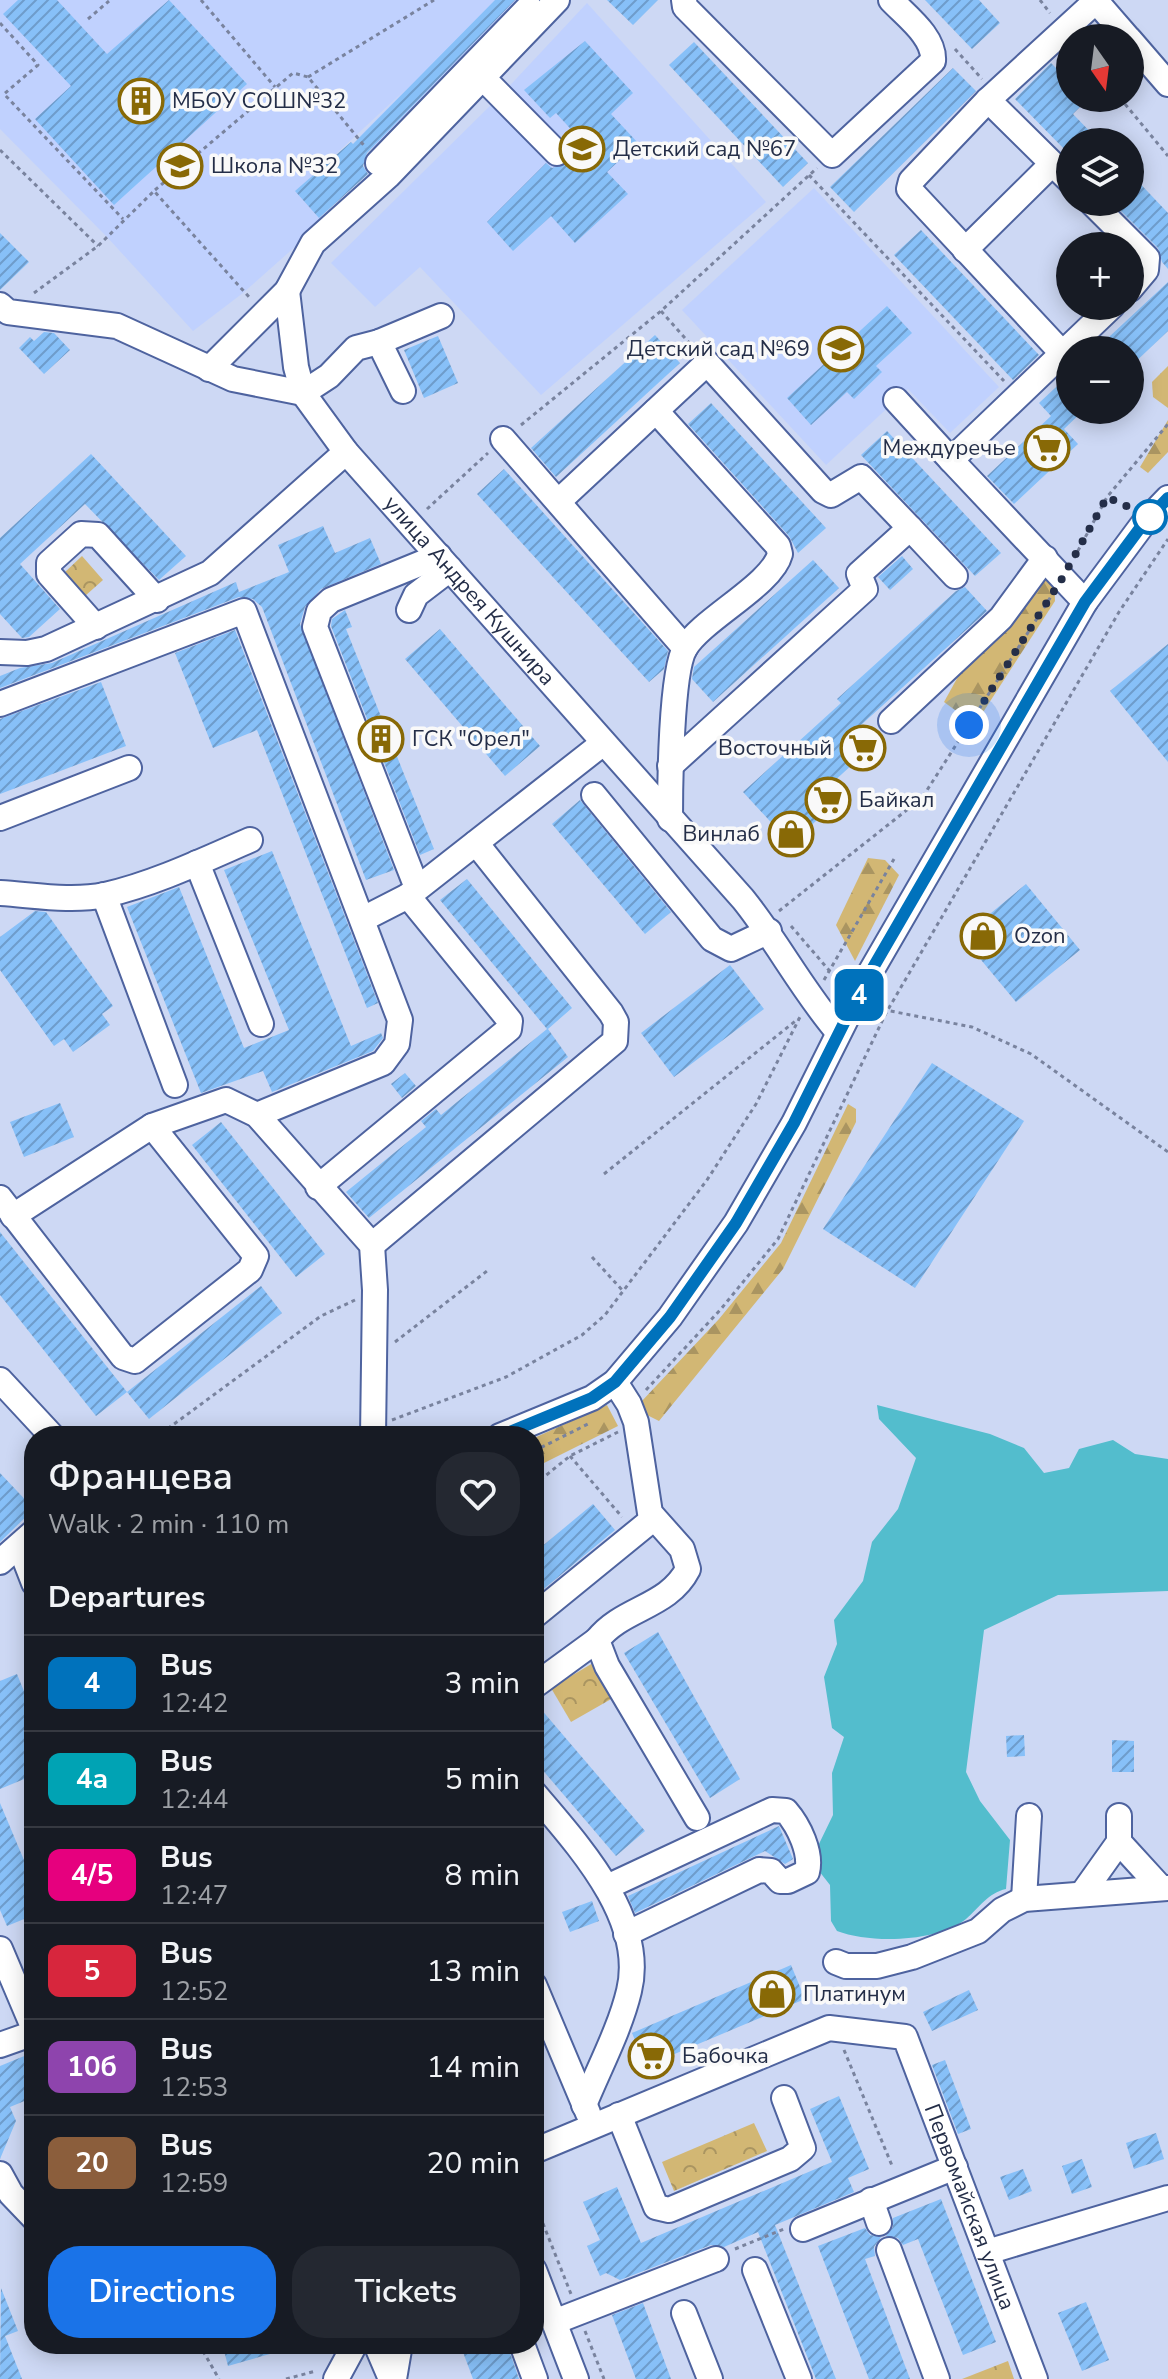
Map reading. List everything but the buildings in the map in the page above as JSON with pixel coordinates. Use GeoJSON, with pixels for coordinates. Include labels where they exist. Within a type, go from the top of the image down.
{"type":"FeatureCollection","features":[{"type":"Feature","properties":{"kind":"street"},"geometry":{"type":"LineString","coordinates":[[378,163],[536,0]]}},
{"type":"Feature","properties":{"kind":"street"},"geometry":{"type":"LineString","coordinates":[[209,369],[287,291],[313,243],[389,175],[484,79],[556,0]]}},
{"type":"Feature","properties":{"kind":"street"},"geometry":{"type":"LineString","coordinates":[[684,0],[685,7],[832,155],[933,61],[929,41],[891,0]]}},
{"type":"Feature","properties":{"kind":"street"},"geometry":{"type":"LineString","coordinates":[[1056,347],[909,189],[911,181],[988,100],[1096,0],[1116,24]]}},
{"type":"Feature","properties":{"kind":"street"},"geometry":{"type":"LineString","coordinates":[[1144,56],[1168,84]]}},
{"type":"Feature","properties":{"kind":"street"},"geometry":{"type":"LineString","coordinates":[[484,79],[557,153]]}},
{"type":"Feature","properties":{"kind":"street"},"geometry":{"type":"LineString","coordinates":[[988,100],[1056,168]]}},
{"type":"Feature","properties":{"kind":"street"},"geometry":{"type":"LineString","coordinates":[[965,250],[1052,164]]}},
{"type":"Feature","properties":{"kind":"street"},"geometry":{"type":"LineString","coordinates":[[1105,216],[1121,232]]}},
{"type":"Feature","properties":{"kind":"street"},"geometry":{"type":"LineString","coordinates":[[287,291],[296,367],[303,393]]}},
{"type":"Feature","properties":{"kind":"street"},"geometry":{"type":"LineString","coordinates":[[3,312],[117,326],[209,369],[254,385],[303,393],[329,376],[356,348],[379,342],[441,316]]}},
{"type":"Feature","properties":{"kind":"street"},"geometry":{"type":"LineString","coordinates":[[1081,336],[1098,320]]}},
{"type":"Feature","properties":{"kind":"street"},"geometry":{"type":"LineString","coordinates":[[379,342],[403,391]]}},
{"type":"Feature","properties":{"kind":"street"},"geometry":{"type":"LineString","coordinates":[[951,460],[1056,361]]}},
{"type":"Feature","properties":{"kind":"street"},"geometry":{"type":"LineString","coordinates":[[559,501],[707,363],[823,491],[831,495],[861,477],[955,576]]}},
{"type":"Feature","properties":{"kind":"street","name":"улица Андрея Кушнира"},"geometry":{"type":"LineString","coordinates":[[303,393],[346,452],[602,744],[670,819],[774,921],[807,1010],[838,1032]]}},
{"type":"Feature","properties":{"kind":"street"},"geometry":{"type":"LineString","coordinates":[[896,400],[1085,602]]}},
{"type":"Feature","properties":{"kind":"street"},"geometry":{"type":"LineString","coordinates":[[656,411],[778,546],[780,554],[769,570],[685,648],[679,673],[670,766],[670,819]]}},
{"type":"Feature","properties":{"kind":"street"},"geometry":{"type":"LineString","coordinates":[[503,439],[685,648]]}},
{"type":"Feature","properties":{"kind":"street"},"geometry":{"type":"LineString","coordinates":[[0,652],[37,651],[157,600],[219,565],[346,452]]}},
{"type":"Feature","properties":{"kind":"street"},"geometry":{"type":"LineString","coordinates":[[524,1426],[592,1398],[615,1382],[670,1317],[736,1223],[794,1123],[838,1032],[1085,602],[1143,524],[1168,498]]}},
{"type":"Feature","properties":{"kind":"street"},"geometry":{"type":"LineString","coordinates":[[670,766],[865,589],[859,574],[910,528]]}},
{"type":"Feature","properties":{"kind":"street"},"geometry":{"type":"LineString","coordinates":[[96,627],[51,578],[48,569],[81,534],[98,535],[157,600]]}},
{"type":"Feature","properties":{"kind":"street"},"geometry":{"type":"LineString","coordinates":[[891,721],[1001,618],[1045,558]]}},
{"type":"Feature","properties":{"kind":"street"},"geometry":{"type":"LineString","coordinates":[[409,610],[416,595],[444,562]]}},
{"type":"Feature","properties":{"kind":"street"},"geometry":{"type":"LineString","coordinates":[[318,1187],[509,1029],[510,1021],[413,892],[315,627],[319,611],[331,600],[444,562]]}},
{"type":"Feature","properties":{"kind":"street"},"geometry":{"type":"LineString","coordinates":[[0,704],[244,611],[400,1020],[400,1034],[392,1054],[383,1063],[257,1115]]}},
{"type":"Feature","properties":{"kind":"street"},"geometry":{"type":"LineString","coordinates":[[363,919],[413,892],[602,744]]}},
{"type":"Feature","properties":{"kind":"street"},"geometry":{"type":"LineString","coordinates":[[0,818],[129,768]]}},
{"type":"Feature","properties":{"kind":"street"},"geometry":{"type":"LineString","coordinates":[[594,795],[712,939],[731,949],[774,921]]}},
{"type":"Feature","properties":{"kind":"street"},"geometry":{"type":"LineString","coordinates":[[0,893],[58,898],[104,895],[197,863],[250,840]]}},
{"type":"Feature","properties":{"kind":"street"},"geometry":{"type":"LineString","coordinates":[[372,1245],[615,1041],[616,1022],[611,1013],[476,843]]}},
{"type":"Feature","properties":{"kind":"street"},"geometry":{"type":"LineString","coordinates":[[197,863],[261,1024]]}},
{"type":"Feature","properties":{"kind":"street"},"geometry":{"type":"LineString","coordinates":[[104,895],[175,1085]]}},
{"type":"Feature","properties":{"kind":"street"},"geometry":{"type":"LineString","coordinates":[[152,1126],[256,1256],[250,1270],[135,1361],[123,1357],[6,1207],[152,1126],[226,1100],[257,1115],[372,1245],[375,1290],[373,1426]]}},
{"type":"Feature","properties":{"kind":"street"},"geometry":{"type":"LineString","coordinates":[[0,1380],[43,1426]]}},
{"type":"Feature","properties":{"kind":"street"},"geometry":{"type":"LineString","coordinates":[[615,1382],[636,1422],[644,1526]]}},
{"type":"Feature","properties":{"kind":"street"},"geometry":{"type":"LineString","coordinates":[[544,1608],[644,1526]]}},
{"type":"Feature","properties":{"kind":"street"},"geometry":{"type":"LineString","coordinates":[[544,1679],[597,1640],[612,1625],[679,1587],[688,1569],[682,1549],[644,1526]]}},
{"type":"Feature","properties":{"kind":"street"},"geometry":{"type":"LineString","coordinates":[[0,1562],[24,1542]]}},
{"type":"Feature","properties":{"kind":"street"},"geometry":{"type":"LineString","coordinates":[[597,1640],[607,1666],[697,1818]]}},
{"type":"Feature","properties":{"kind":"street"},"geometry":{"type":"LineString","coordinates":[[544,1805],[590,1860],[607,1887],[626,1934],[631,1965],[630,1990],[589,2116]]}},
{"type":"Feature","properties":{"kind":"street"},"geometry":{"type":"LineString","coordinates":[[607,1887],[772,1810],[786,1811],[795,1822],[809,1861],[807,1872],[788,1881],[780,1881],[771,1871],[759,1870],[626,1934]]}},
{"type":"Feature","properties":{"kind":"street"},"geometry":{"type":"LineString","coordinates":[[1024,1899],[1029,1816]]}},
{"type":"Feature","properties":{"kind":"street"},"geometry":{"type":"LineString","coordinates":[[1082,1894],[1119,1842],[1119,1816]]}},
{"type":"Feature","properties":{"kind":"street"},"geometry":{"type":"LineString","coordinates":[[1119,1842],[1164,1888]]}},
{"type":"Feature","properties":{"kind":"street"},"geometry":{"type":"LineString","coordinates":[[836,1962],[846,1966],[877,1966],[912,1957],[978,1931],[1002,1910],[1024,1899],[1164,1888]]}},
{"type":"Feature","properties":{"kind":"street"},"geometry":{"type":"LineString","coordinates":[[0,1949],[24,2007]]}},
{"type":"Feature","properties":{"kind":"street"},"geometry":{"type":"LineString","coordinates":[[544,2009],[589,2116]]}},
{"type":"Feature","properties":{"kind":"street"},"geometry":{"type":"LineString","coordinates":[[544,2145],[589,2116],[619,2115],[829,2028],[836,2029]]}},
{"type":"Feature","properties":{"kind":"street","name":"Первомайская улица"},"geometry":{"type":"LineString","coordinates":[[836,2029],[905,2037],[1035,2379]]}},
{"type":"Feature","properties":{"kind":"street"},"geometry":{"type":"LineString","coordinates":[[0,2045],[24,2035]]}},
{"type":"Feature","properties":{"kind":"street"},"geometry":{"type":"LineString","coordinates":[[619,2115],[656,2207],[669,2210],[790,2159],[803,2148],[784,2098]]}},
{"type":"Feature","properties":{"kind":"street"},"geometry":{"type":"LineString","coordinates":[[803,2229],[955,2167]]}},
{"type":"Feature","properties":{"kind":"street"},"geometry":{"type":"LineString","coordinates":[[0,2174],[11,2194],[24,2208]]}},
{"type":"Feature","properties":{"kind":"street"},"geometry":{"type":"LineString","coordinates":[[987,2252],[1168,2198]]}},
{"type":"Feature","properties":{"kind":"street"},"geometry":{"type":"LineString","coordinates":[[871,2200],[879,2223]]}},
{"type":"Feature","properties":{"kind":"street"},"geometry":{"type":"LineString","coordinates":[[889,2250],[937,2379]]}},
{"type":"Feature","properties":{"kind":"street"},"geometry":{"type":"LineString","coordinates":[[554,2322],[716,2259]]}},
{"type":"Feature","properties":{"kind":"street"},"geometry":{"type":"LineString","coordinates":[[755,2270],[799,2379]]}},
{"type":"Feature","properties":{"kind":"street"},"geometry":{"type":"LineString","coordinates":[[544,2296],[576,2379]]}},
{"type":"Feature","properties":{"kind":"street"},"geometry":{"type":"LineString","coordinates":[[684,2313],[710,2379]]}},
{"type":"Feature","properties":{"kind":"street"},"geometry":{"type":"LineString","coordinates":[[381,2354],[392,2379]]}},
{"type":"Feature","properties":{"kind":"street"},"geometry":{"type":"LineString","coordinates":[[392,2379],[398,2354]]}},
{"type":"Feature","properties":{"kind":"street"},"geometry":{"type":"LineString","coordinates":[[526,2354],[535,2379]]}},
{"type":"Feature","properties":{"kind":"path"},"geometry":{"type":"LineString","coordinates":[[88,19],[109,0]]}},
{"type":"Feature","properties":{"kind":"path"},"geometry":{"type":"LineString","coordinates":[[201,0],[275,87]]}},
{"type":"Feature","properties":{"kind":"path"},"geometry":{"type":"LineString","coordinates":[[308,77],[434,0]]}},
{"type":"Feature","properties":{"kind":"path"},"geometry":{"type":"LineString","coordinates":[[0,23],[38,65],[4,94],[123,219]]}},
{"type":"Feature","properties":{"kind":"path"},"geometry":{"type":"LineString","coordinates":[[3,312],[98,246],[154,191],[293,73],[308,77],[378,163]]}},
{"type":"Feature","properties":{"kind":"path"},"geometry":{"type":"LineString","coordinates":[[1132,112],[1168,156]]}},
{"type":"Feature","properties":{"kind":"path"},"geometry":{"type":"LineString","coordinates":[[0,150],[98,246]]}},
{"type":"Feature","properties":{"kind":"path"},"geometry":{"type":"LineString","coordinates":[[427,509],[503,439],[661,311],[832,155]]}},
{"type":"Feature","properties":{"kind":"path"},"geometry":{"type":"LineString","coordinates":[[809,175],[1019,396]]}},
{"type":"Feature","properties":{"kind":"path"},"geometry":{"type":"LineString","coordinates":[[154,191],[243,293]]}},
{"type":"Feature","properties":{"kind":"path"},"geometry":{"type":"LineString","coordinates":[[661,311],[707,363]]}},
{"type":"Feature","properties":{"kind":"path"},"geometry":{"type":"LineString","coordinates":[[774,921],[922,798],[1063,577],[1107,497],[1168,424]]}},
{"type":"Feature","properties":{"kind":"path"},"geometry":{"type":"LineString","coordinates":[[1168,539],[1119,612],[886,1013],[972,1027],[1031,1054],[1168,1152]]}},
{"type":"Feature","properties":{"kind":"path"},"geometry":{"type":"LineString","coordinates":[[829,972],[894,859]]}},
{"type":"Feature","properties":{"kind":"path"},"geometry":{"type":"LineString","coordinates":[[604,1174],[807,1010]]}},
{"type":"Feature","properties":{"kind":"path"},"geometry":{"type":"LineString","coordinates":[[388,1426],[506,1377],[582,1335],[605,1315],[707,1180],[756,1104],[807,1010]]}},
{"type":"Feature","properties":{"kind":"path"},"geometry":{"type":"LineString","coordinates":[[592,1257],[623,1291]]}},
{"type":"Feature","properties":{"kind":"path"},"geometry":{"type":"LineString","coordinates":[[375,1358],[487,1271]]}},
{"type":"Feature","properties":{"kind":"path"},"geometry":{"type":"LineString","coordinates":[[171,1426],[321,1316],[375,1290]]}},
{"type":"Feature","properties":{"kind":"path"},"geometry":{"type":"LineString","coordinates":[[544,1477],[570,1456],[636,1422]]}},
{"type":"Feature","properties":{"kind":"path"},"geometry":{"type":"LineString","coordinates":[[570,1456],[644,1526]]}},
{"type":"Feature","properties":{"kind":"path"},"geometry":{"type":"LineString","coordinates":[[836,2029],[901,2187]]}},
{"type":"Feature","properties":{"kind":"path"},"geometry":{"type":"LineString","coordinates":[[544,2226],[604,2379]]}},
{"type":"Feature","properties":{"kind":"path"},"geometry":{"type":"LineString","coordinates":[[716,2259],[789,2227],[803,2229]]}},
{"type":"Feature","properties":{"kind":"path"},"geometry":{"type":"LineString","coordinates":[[205,2354],[219,2379]]}},
{"type":"Feature","properties":{"kind":"path"},"geometry":{"type":"LineString","coordinates":[[286,2379],[345,2362]]}},
{"type":"Feature","properties":{"kind":"shaded area","name":"Школа №32"},"geometry":{"type":"Polygon","coordinates":[[[0,0],[519,0],[535,16],[389,164],[360,136],[406,89],[296,191],[323,222],[243,293],[193,331],[107,237],[0,129],[0,0]]]}},
{"type":"Feature","properties":{"kind":"shaded area","name":"Детский сад №67"},"geometry":{"type":"Polygon","coordinates":[[[587,3],[766,202],[541,395],[420,267],[375,307],[331,263],[501,95],[587,3]]]}},
{"type":"Feature","properties":{"kind":"shaded area","name":"Детский сад №69"},"geometry":{"type":"Polygon","coordinates":[[[814,188],[999,387],[950,433],[908,389],[826,465],[682,310],[814,188]]]}},
{"type":"Feature","properties":{"kind":"shaded area"},"geometry":{"type":"Polygon","coordinates":[[[877,1405],[990,1434],[1024,1448],[1044,1473],[1069,1468],[1079,1449],[1113,1440],[1135,1454],[1168,1459],[1168,1591],[1058,1595],[984,1630],[966,1772],[980,1801],[1010,1840],[1006,1889],[989,1897],[954,1927],[922,1936],[885,1939],[837,1931],[831,1921],[830,1885],[819,1871],[817,1848],[833,1815],[832,1773],[844,1737],[832,1728],[824,1677],[837,1644],[834,1620],[863,1581],[872,1542],[898,1509],[916,1458],[879,1419],[877,1405]]]}},
{"type":"Feature","properties":{"kind":"green space"},"geometry":{"type":"Polygon","coordinates":[[[1168,366],[1168,408],[1153,397],[1152,382],[1168,366]]]}},
{"type":"Feature","properties":{"kind":"green space"},"geometry":{"type":"Polygon","coordinates":[[[1168,420],[1168,452],[1148,473],[1140,467],[1168,420]]]}},
{"type":"Feature","properties":{"kind":"green space"},"geometry":{"type":"Polygon","coordinates":[[[82,556],[103,580],[85,596],[64,573],[82,556]]]}},
{"type":"Feature","properties":{"kind":"green space"},"geometry":{"type":"Polygon","coordinates":[[[1045,570],[1054,578],[1055,601],[978,720],[959,713],[944,702],[970,655],[1045,570]]]}},
{"type":"Feature","properties":{"kind":"green space"},"geometry":{"type":"Polygon","coordinates":[[[868,858],[885,860],[899,875],[855,961],[836,925],[868,858]]]}},
{"type":"Feature","properties":{"kind":"green space"},"geometry":{"type":"Polygon","coordinates":[[[848,1104],[856,1109],[856,1122],[783,1269],[659,1421],[641,1412],[641,1402],[719,1319],[781,1243],[848,1104]]]}},
{"type":"Feature","properties":{"kind":"green space"},"geometry":{"type":"Polygon","coordinates":[[[607,1405],[618,1426],[544,1463],[544,1433],[607,1405]]]}},
{"type":"Feature","properties":{"kind":"green space"},"geometry":{"type":"Polygon","coordinates":[[[593,1663],[613,1698],[571,1722],[551,1688],[593,1663]]]}},
{"type":"Feature","properties":{"kind":"green space"},"geometry":{"type":"Polygon","coordinates":[[[754,2123],[767,2151],[674,2191],[662,2162],[754,2123]]]}},
{"type":"Feature","properties":{"kind":"green space"},"geometry":{"type":"Polygon","coordinates":[[[1008,2361],[1014,2379],[962,2379],[1008,2361]]]}},
{"type":"Feature","properties":{"kind":"bus line","name":"4"},"geometry":{"type":"LineString","coordinates":[[524,1426],[592,1398],[615,1382],[670,1317],[736,1223],[794,1123],[863,985],[1085,602],[1143,524],[1168,498]]}},
{"type":"Feature","properties":{"kind":"place","name":"МБОУ СОШ№32"},"geometry":{"type":"Point","coordinates":[141,101]}},
{"type":"Feature","properties":{"kind":"place","name":"Детский сад №67"},"geometry":{"type":"Point","coordinates":[582,149]}},
{"type":"Feature","properties":{"kind":"place","name":"Школа №32"},"geometry":{"type":"Point","coordinates":[180,166]}},
{"type":"Feature","properties":{"kind":"place","name":"Детский сад №69"},"geometry":{"type":"Point","coordinates":[841,349]}},
{"type":"Feature","properties":{"kind":"place","name":"Междуречье"},"geometry":{"type":"Point","coordinates":[1047,448]}},
{"type":"Feature","properties":{"kind":"place","name":"ГСК \"Орел\""},"geometry":{"type":"Point","coordinates":[381,739]}},
{"type":"Feature","properties":{"kind":"place","name":"Восточный"},"geometry":{"type":"Point","coordinates":[863,748]}},
{"type":"Feature","properties":{"kind":"place","name":"Байкал"},"geometry":{"type":"Point","coordinates":[828,800]}},
{"type":"Feature","properties":{"kind":"place","name":"Винлаб"},"geometry":{"type":"Point","coordinates":[791,834]}},
{"type":"Feature","properties":{"kind":"place","name":"Ozon"},"geometry":{"type":"Point","coordinates":[983,936]}},
{"type":"Feature","properties":{"kind":"place","name":"Платинум"},"geometry":{"type":"Point","coordinates":[772,1994]}},
{"type":"Feature","properties":{"kind":"place","name":"Бабочка"},"geometry":{"type":"Point","coordinates":[651,2056]}},
{"type":"Feature","properties":{"kind":"route"},"geometry":{"type":"LineString","coordinates":[[969,725],[1063,577],[1107,497],[1150,517]]}}]}
